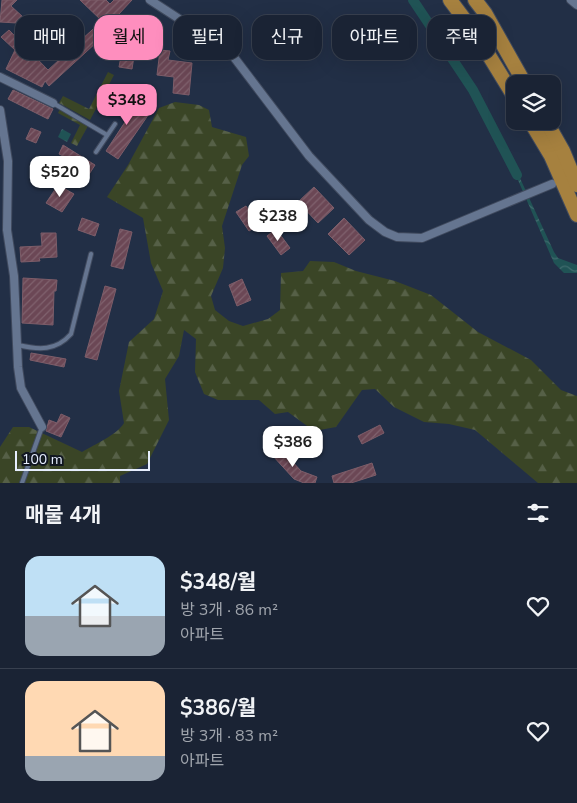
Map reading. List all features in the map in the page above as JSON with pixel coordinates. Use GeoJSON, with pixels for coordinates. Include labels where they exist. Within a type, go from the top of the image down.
{"type":"FeatureCollection","features":[{"type":"Feature","properties":{"kind":"highway"},"geometry":{"type":"LineString","coordinates":[[450,0],[477,36],[506,83]]}},
{"type":"Feature","properties":{"kind":"highway"},"geometry":{"type":"LineString","coordinates":[[475,0],[486,13],[520,75]]}},
{"type":"Feature","properties":{"kind":"highway"},"geometry":{"type":"LineString","coordinates":[[535,130],[551,156],[577,215]]}},
{"type":"Feature","properties":{"kind":"highway"},"geometry":{"type":"LineString","coordinates":[[551,130],[577,185]]}},
{"type":"Feature","properties":{"kind":"street"},"geometry":{"type":"LineString","coordinates":[[150,0],[230,52],[310,156],[369,220],[385,232],[397,237],[422,238],[552,184]]}},
{"type":"Feature","properties":{"kind":"street"},"geometry":{"type":"LineString","coordinates":[[571,0],[577,5]]}},
{"type":"Feature","properties":{"kind":"street"},"geometry":{"type":"LineString","coordinates":[[0,77],[53,104]]}},
{"type":"Feature","properties":{"kind":"street"},"geometry":{"type":"LineString","coordinates":[[0,110],[8,161],[7,230],[14,276],[18,367],[21,388],[42,428]]}},
{"type":"Feature","properties":{"kind":"lane"},"geometry":{"type":"LineString","coordinates":[[53,104],[107,136]]}},
{"type":"Feature","properties":{"kind":"lane"},"geometry":{"type":"LineString","coordinates":[[96,152],[115,124]]}},
{"type":"Feature","properties":{"kind":"lane"},"geometry":{"type":"LineString","coordinates":[[18,345],[44,349],[64,342],[71,334],[91,254]]}},
{"type":"Feature","properties":{"kind":"lane"},"geometry":{"type":"LineString","coordinates":[[22,483],[42,428]]}},
{"type":"Feature","properties":{"kind":"green space"},"geometry":{"type":"Polygon","coordinates":[[[108,72],[114,75],[90,120],[59,103],[63,96],[89,109],[108,72]]]}},
{"type":"Feature","properties":{"kind":"green space"},"geometry":{"type":"Polygon","coordinates":[[[175,102],[199,105],[209,110],[212,127],[246,137],[249,156],[242,165],[222,226],[225,248],[223,268],[211,296],[215,310],[229,321],[243,326],[268,319],[280,310],[281,273],[303,271],[310,261],[334,262],[356,271],[395,281],[431,295],[478,332],[531,360],[561,390],[577,396],[577,483],[538,483],[475,430],[449,424],[424,422],[394,407],[375,389],[362,390],[336,427],[314,431],[288,412],[275,414],[259,400],[218,400],[204,394],[195,372],[196,339],[184,330],[179,356],[165,379],[169,420],[147,464],[120,476],[120,483],[0,483],[0,447],[13,427],[29,427],[82,452],[111,435],[124,423],[119,391],[129,342],[154,319],[163,291],[151,263],[143,218],[107,197],[128,165],[159,108],[175,102]]]}},
{"type":"Feature","properties":{"kind":"green space"},"geometry":{"type":"Polygon","coordinates":[[[60,109],[89,124],[77,146],[71,143],[80,125],[58,113],[60,109]]]}},
{"type":"Feature","properties":{"kind":"water"},"geometry":{"type":"Polygon","coordinates":[[[62,129],[71,134],[67,142],[58,137],[62,129]]]}},
{"type":"Feature","properties":{"kind":"water"},"geometry":{"type":"Polygon","coordinates":[[[513,163],[554,252],[558,258],[577,265],[577,273],[564,273],[554,263],[511,164],[513,163]]]}},
{"type":"Feature","properties":{"kind":"building"},"geometry":{"type":"Polygon","coordinates":[[[2,0],[17,0],[11,6],[21,15],[15,15],[15,23],[0,22],[2,0]]]}},
{"type":"Feature","properties":{"kind":"building"},"geometry":{"type":"Polygon","coordinates":[[[80,0],[106,0],[110,4],[114,0],[132,0],[118,15],[96,15],[80,0]]]}},
{"type":"Feature","properties":{"kind":"building"},"geometry":{"type":"Polygon","coordinates":[[[94,28],[94,45],[84,54],[84,37],[94,28]]]}},
{"type":"Feature","properties":{"kind":"building"},"geometry":{"type":"Polygon","coordinates":[[[9,30],[15,36],[15,50],[1,37],[9,30]]]}},
{"type":"Feature","properties":{"kind":"building"},"geometry":{"type":"Polygon","coordinates":[[[15,50],[15,60],[38,60],[48,70],[59,60],[77,60],[49,86],[45,81],[42,87],[6,69],[15,50]]]}},
{"type":"Feature","properties":{"kind":"building"},"geometry":{"type":"Polygon","coordinates":[[[163,50],[170,51],[168,60],[192,63],[189,95],[173,93],[174,77],[157,75],[159,60],[163,60],[163,50]]]}},
{"type":"Feature","properties":{"kind":"building"},"geometry":{"type":"Polygon","coordinates":[[[120,60],[133,60],[132,69],[119,67],[120,60]]]}},
{"type":"Feature","properties":{"kind":"building"},"geometry":{"type":"Polygon","coordinates":[[[13,90],[53,109],[48,119],[8,99],[13,90]]]}},
{"type":"Feature","properties":{"kind":"building"},"geometry":{"type":"Polygon","coordinates":[[[116,97],[139,113],[146,104],[153,108],[118,159],[106,151],[127,119],[110,107],[116,97]]]}},
{"type":"Feature","properties":{"kind":"building"},"geometry":{"type":"Polygon","coordinates":[[[31,128],[41,132],[36,143],[26,139],[31,128]]]}},
{"type":"Feature","properties":{"kind":"building"},"geometry":{"type":"Polygon","coordinates":[[[63,145],[95,165],[88,176],[69,163],[71,160],[59,154],[63,145]]]}},
{"type":"Feature","properties":{"kind":"building"},"geometry":{"type":"Polygon","coordinates":[[[58,185],[74,194],[62,212],[46,203],[58,185]]]}},
{"type":"Feature","properties":{"kind":"building"},"geometry":{"type":"Polygon","coordinates":[[[314,187],[334,208],[318,223],[298,202],[314,187]]]}},
{"type":"Feature","properties":{"kind":"building"},"geometry":{"type":"Polygon","coordinates":[[[246,206],[259,225],[249,231],[236,212],[246,206]]]}},
{"type":"Feature","properties":{"kind":"building"},"geometry":{"type":"Polygon","coordinates":[[[82,218],[99,224],[95,236],[78,230],[82,218]]]}},
{"type":"Feature","properties":{"kind":"building"},"geometry":{"type":"Polygon","coordinates":[[[344,218],[365,240],[349,255],[328,234],[344,218]]]}},
{"type":"Feature","properties":{"kind":"building"},"geometry":{"type":"Polygon","coordinates":[[[120,229],[132,232],[123,269],[111,266],[120,229]]]}},
{"type":"Feature","properties":{"kind":"building"},"geometry":{"type":"Polygon","coordinates":[[[276,229],[290,248],[281,255],[267,236],[276,229]]]}},
{"type":"Feature","properties":{"kind":"building"},"geometry":{"type":"Polygon","coordinates":[[[41,233],[56,233],[57,257],[39,258],[40,261],[21,262],[20,247],[42,246],[41,233]]]}},
{"type":"Feature","properties":{"kind":"building"},"geometry":{"type":"Polygon","coordinates":[[[23,278],[57,280],[56,291],[54,291],[53,325],[22,323],[23,278]]]}},
{"type":"Feature","properties":{"kind":"building"},"geometry":{"type":"Polygon","coordinates":[[[242,279],[251,300],[237,306],[229,285],[242,279]]]}},
{"type":"Feature","properties":{"kind":"building"},"geometry":{"type":"Polygon","coordinates":[[[105,286],[116,289],[97,360],[85,357],[105,286]]]}},
{"type":"Feature","properties":{"kind":"building"},"geometry":{"type":"Polygon","coordinates":[[[31,353],[66,359],[64,367],[30,360],[31,353]]]}},
{"type":"Feature","properties":{"kind":"building"},"geometry":{"type":"Polygon","coordinates":[[[61,414],[70,418],[61,437],[46,431],[49,420],[57,423],[61,414]]]}},
{"type":"Feature","properties":{"kind":"building"},"geometry":{"type":"Polygon","coordinates":[[[380,425],[384,433],[362,444],[358,436],[380,425]]]}},
{"type":"Feature","properties":{"kind":"building"},"geometry":{"type":"Polygon","coordinates":[[[280,448],[301,471],[317,477],[315,483],[304,483],[294,479],[272,455],[280,448]]]}},
{"type":"Feature","properties":{"kind":"building"},"geometry":{"type":"Polygon","coordinates":[[[372,463],[376,475],[351,483],[334,483],[332,476],[372,463]]]}},
{"type":"Feature","properties":{"kind":"waterway"},"geometry":{"type":"LineString","coordinates":[[413,0],[473,90],[517,175]]}}]}
